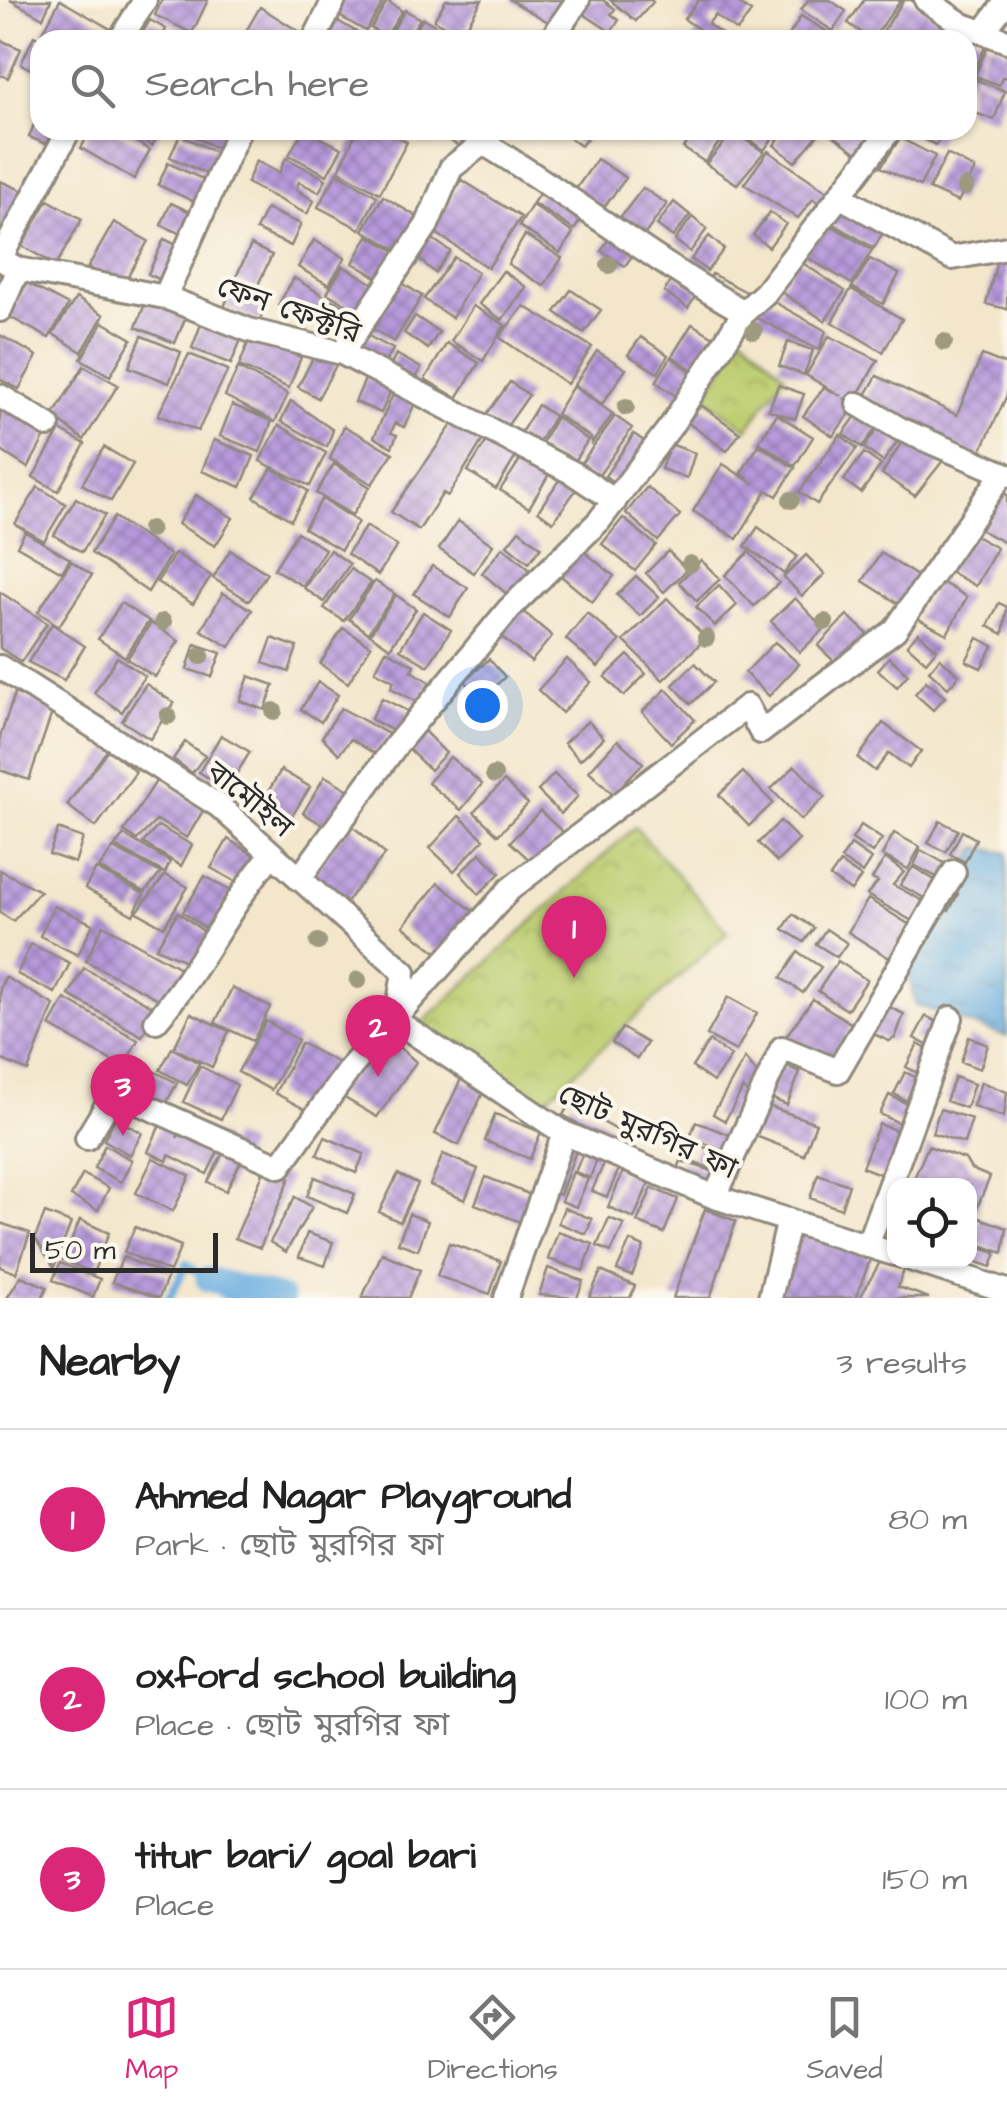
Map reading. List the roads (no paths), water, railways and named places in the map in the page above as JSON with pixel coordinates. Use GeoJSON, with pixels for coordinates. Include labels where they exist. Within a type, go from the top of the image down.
{"type":"FeatureCollection","features":[{"type":"Feature","properties":{"kind":"street"},"geometry":{"type":"LineString","coordinates":[[126,30],[146,0]]}},
{"type":"Feature","properties":{"kind":"street"},"geometry":{"type":"LineString","coordinates":[[319,30],[334,0]]}},
{"type":"Feature","properties":{"kind":"street"},"geometry":{"type":"LineString","coordinates":[[558,30],[578,0]]}},
{"type":"Feature","properties":{"kind":"street"},"geometry":{"type":"LineString","coordinates":[[926,0],[964,30]]}},
{"type":"Feature","properties":{"kind":"street"},"geometry":{"type":"LineString","coordinates":[[969,30],[1007,0]]}},
{"type":"Feature","properties":{"kind":"street"},"geometry":{"type":"LineString","coordinates":[[977,35],[1007,42]]}},
{"type":"Feature","properties":{"kind":"street"},"geometry":{"type":"LineString","coordinates":[[0,310],[18,269],[0,258],[64,140]]}},
{"type":"Feature","properties":{"kind":"street"},"geometry":{"type":"LineString","coordinates":[[165,297],[236,140]]}},
{"type":"Feature","properties":{"kind":"street"},"geometry":{"type":"LineString","coordinates":[[342,353],[427,225],[451,168],[483,140]]}},
{"type":"Feature","properties":{"kind":"street"},"geometry":{"type":"LineString","coordinates":[[494,140],[677,273],[744,312]]}},
{"type":"Feature","properties":{"kind":"street"},"geometry":{"type":"LineString","coordinates":[[300,879],[397,744],[509,609],[614,501],[671,426],[744,312],[765,292],[842,197],[883,140]]}},
{"type":"Feature","properties":{"kind":"street"},"geometry":{"type":"LineString","coordinates":[[842,197],[952,258],[1007,248]]}},
{"type":"Feature","properties":{"kind":"street","name":"ফেন ফেক্টরি"},"geometry":{"type":"LineString","coordinates":[[18,269],[165,297],[249,330],[342,353],[574,473],[614,501]]}},
{"type":"Feature","properties":{"kind":"street"},"geometry":{"type":"LineString","coordinates":[[0,396],[48,425]]}},
{"type":"Feature","properties":{"kind":"street"},"geometry":{"type":"LineString","coordinates":[[87,1138],[118,1086],[121,1095],[280,1166],[351,1067],[510,889],[747,706],[761,732],[895,630],[1005,474],[900,429],[858,404]]}},
{"type":"Feature","properties":{"kind":"street","name":"বামৌইল"},"geometry":{"type":"LineString","coordinates":[[0,668],[219,806],[404,972],[396,1021]]}},
{"type":"Feature","properties":{"kind":"street"},"geometry":{"type":"LineString","coordinates":[[156,1021],[215,941],[234,900],[272,854]]}},
{"type":"Feature","properties":{"kind":"street"},"geometry":{"type":"LineString","coordinates":[[715,1197],[782,1048],[838,1071],[954,872]]}},
{"type":"Feature","properties":{"kind":"street"},"geometry":{"type":"LineString","coordinates":[[867,1246],[951,1018]]}},
{"type":"Feature","properties":{"kind":"street","name":"ছোট মুরগির ফা"},"geometry":{"type":"LineString","coordinates":[[396,1021],[564,1133],[715,1197],[887,1252]]}},
{"type":"Feature","properties":{"kind":"street"},"geometry":{"type":"LineString","coordinates":[[506,1298],[564,1133]]}},
{"type":"Feature","properties":{"kind":"street"},"geometry":{"type":"LineString","coordinates":[[770,1298],[789,1220]]}},
{"type":"Feature","properties":{"kind":"street"},"geometry":{"type":"LineString","coordinates":[[938,1268],[1007,1290]]}},
{"type":"Feature","properties":{"kind":"water"},"geometry":{"type":"Polygon","coordinates":[[[978,847],[1007,853],[1007,1037],[916,1005],[909,978],[901,969],[978,847]]]}},
{"type":"Feature","properties":{"kind":"waterway"},"geometry":{"type":"LineString","coordinates":[[169,1298],[187,1264],[224,1295],[234,1298]]}},
{"type":"Feature","properties":{"kind":"waterway"},"geometry":{"type":"LineString","coordinates":[[208,1279],[281,1298]]}},
{"type":"Feature","properties":{"kind":"place","name":"Ahmed Nagar Playground"},"geometry":{"type":"Point","coordinates":[574,978]}},
{"type":"Feature","properties":{"kind":"place","name":"oxford school building"},"geometry":{"type":"Point","coordinates":[378,1077]}},
{"type":"Feature","properties":{"kind":"place","name":"titur bari/ goal bari"},"geometry":{"type":"Point","coordinates":[123,1136]}}]}
